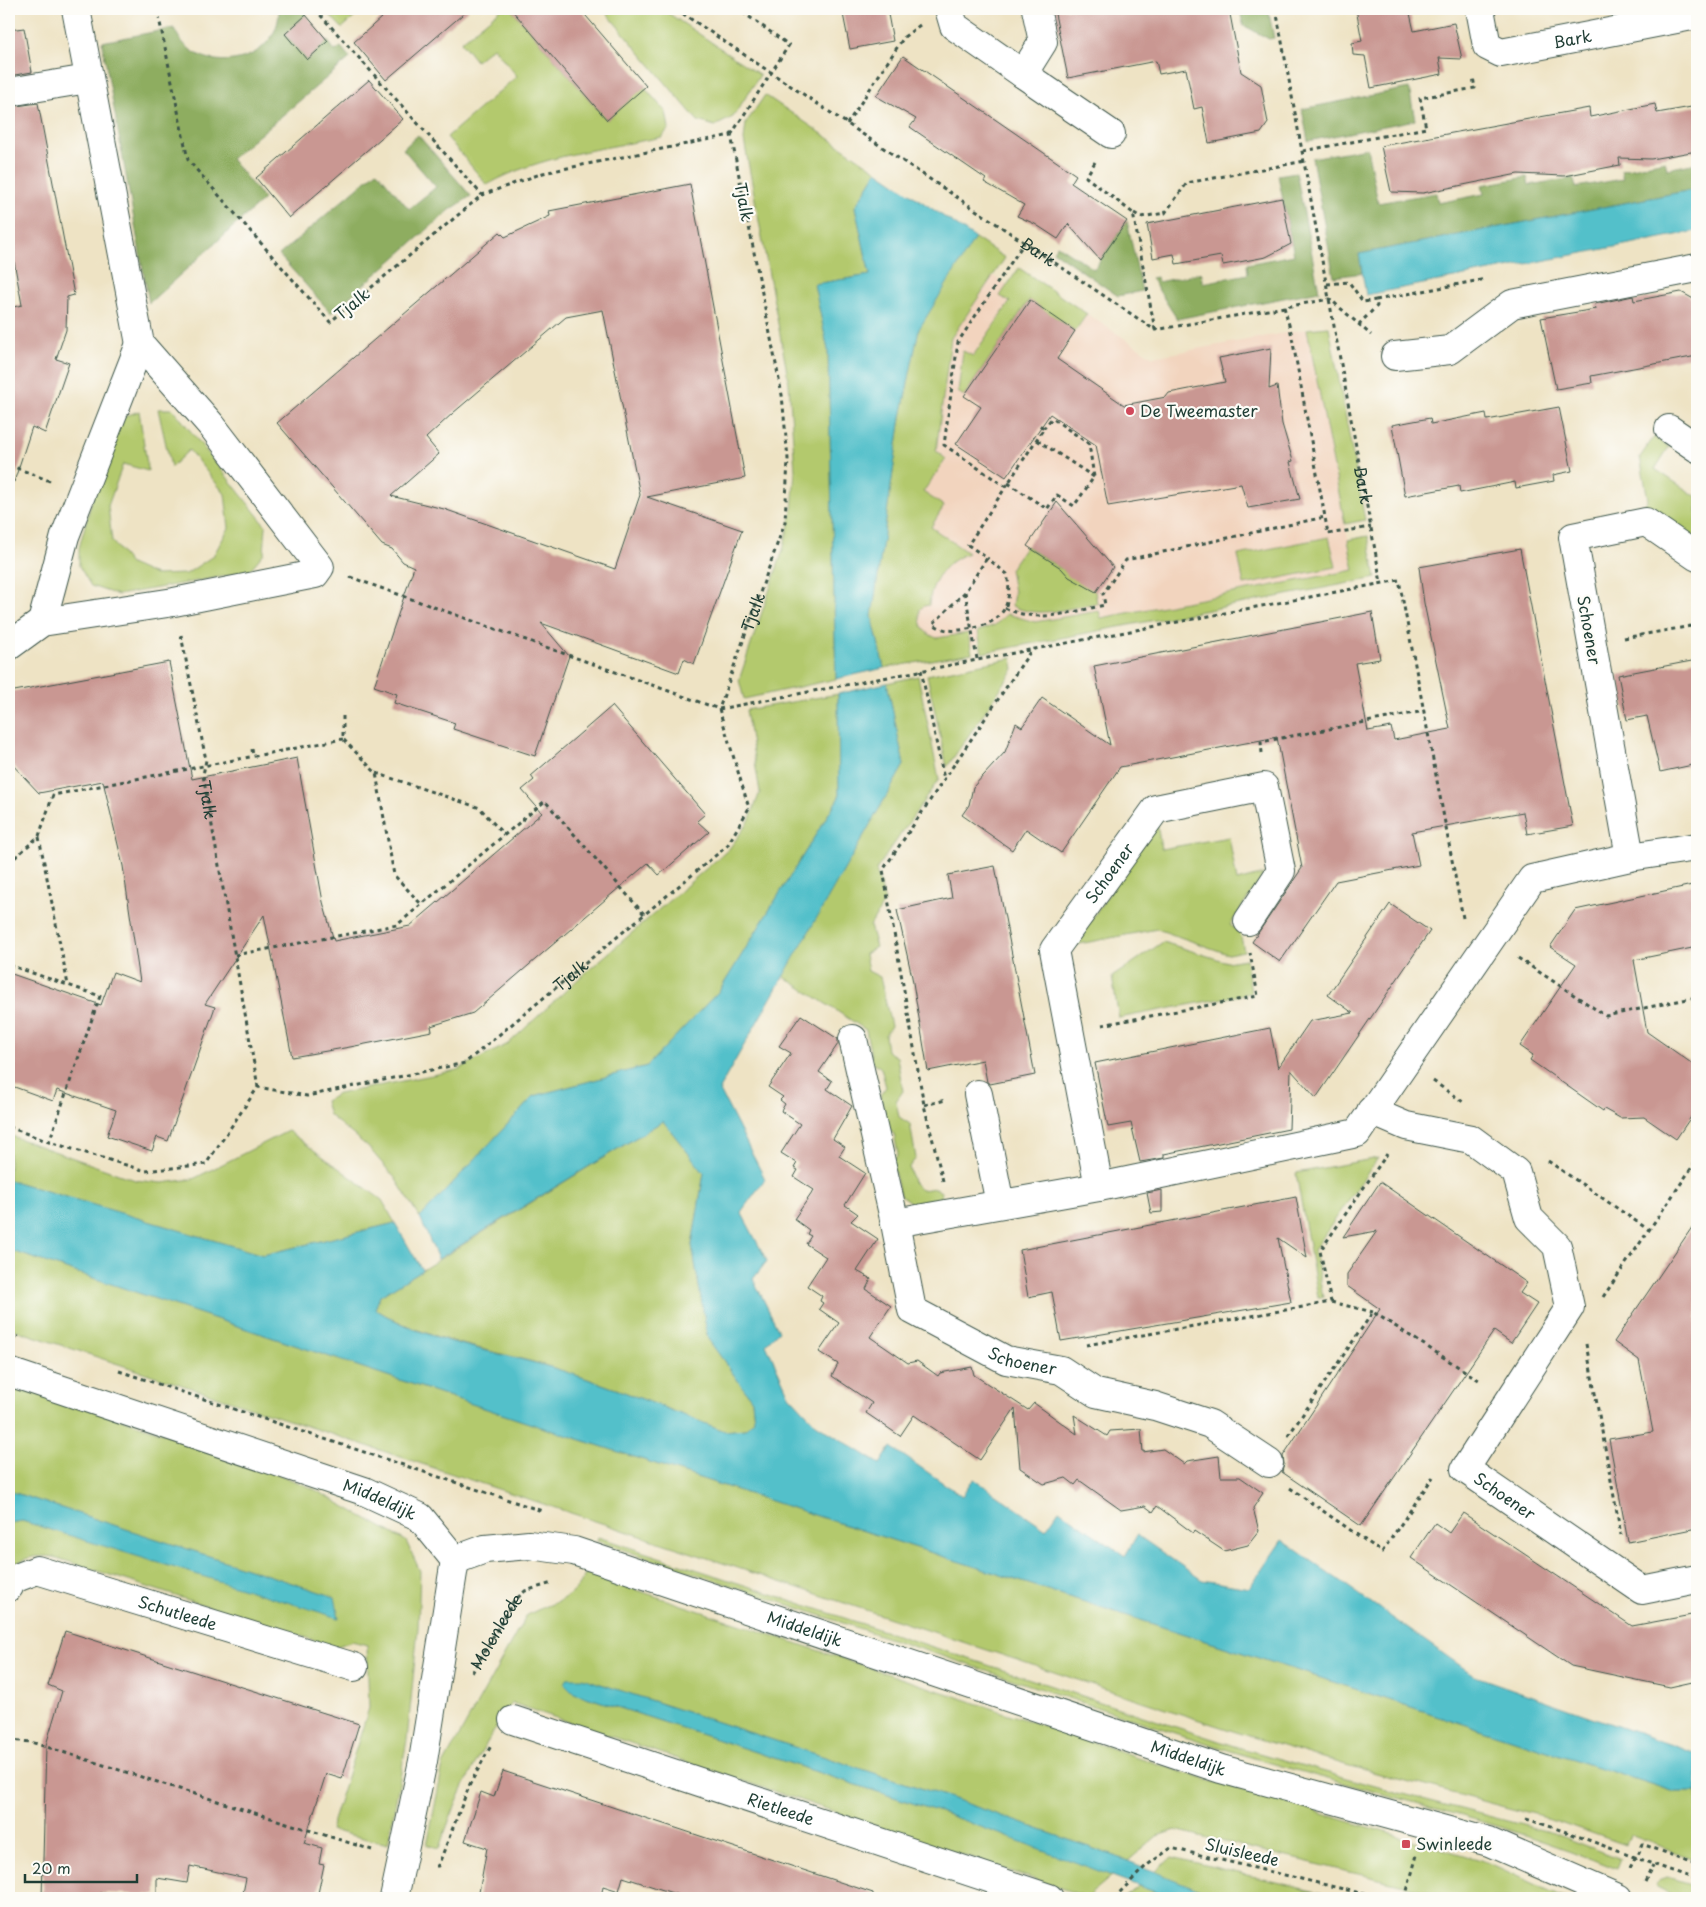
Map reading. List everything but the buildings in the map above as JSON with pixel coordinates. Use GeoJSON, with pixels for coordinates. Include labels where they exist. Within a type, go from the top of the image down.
{"type":"FeatureCollection","features":[{"type":"Feature","properties":{"kind":"street"},"geometry":{"type":"LineString","coordinates":[[9,646],[42,622],[174,602],[315,574],[320,567],[212,426],[140,344],[76,9]]}},
{"type":"Feature","properties":{"kind":"street"},"geometry":{"type":"LineString","coordinates":[[1023,74],[1043,42],[1036,9]]}},
{"type":"Feature","properties":{"kind":"street"},"geometry":{"type":"LineString","coordinates":[[1480,9],[1487,46],[1492,50]]}},
{"type":"Feature","properties":{"kind":"street","name":"Bark"},"geometry":{"type":"LineString","coordinates":[[1492,50],[1501,53],[1697,15]]}},
{"type":"Feature","properties":{"kind":"street"},"geometry":{"type":"LineString","coordinates":[[952,18],[1023,74],[1111,134]]}},
{"type":"Feature","properties":{"kind":"street"},"geometry":{"type":"LineString","coordinates":[[9,92],[88,79]]}},
{"type":"Feature","properties":{"kind":"street"},"geometry":{"type":"LineString","coordinates":[[1395,356],[1450,350],[1512,304],[1697,268]]}},
{"type":"Feature","properties":{"kind":"street"},"geometry":{"type":"LineString","coordinates":[[42,622],[65,536],[140,344]]}},
{"type":"Feature","properties":{"kind":"street"},"geometry":{"type":"LineString","coordinates":[[1669,429],[1697,448]]}},
{"type":"Feature","properties":{"kind":"street","name":"Schoener"},"geometry":{"type":"LineString","coordinates":[[1630,857],[1573,537],[1646,522],[1697,557]]}},
{"type":"Feature","properties":{"kind":"street"},"geometry":{"type":"LineString","coordinates":[[1248,921],[1281,871],[1264,787]]}},
{"type":"Feature","properties":{"kind":"street","name":"Schoener"},"geometry":{"type":"LineString","coordinates":[[1099,1187],[1054,950],[1156,809],[1264,787]]}},
{"type":"Feature","properties":{"kind":"street"},"geometry":{"type":"LineString","coordinates":[[895,1223],[1099,1187],[1357,1133],[1532,879],[1630,857],[1697,847]]}},
{"type":"Feature","properties":{"kind":"street","name":"Schoener"},"geometry":{"type":"LineString","coordinates":[[853,1039],[895,1223],[912,1310],[1006,1360],[1061,1370],[1096,1393],[1155,1406],[1210,1424],[1269,1463]]}},
{"type":"Feature","properties":{"kind":"street"},"geometry":{"type":"LineString","coordinates":[[978,1094],[1000,1204]]}},
{"type":"Feature","properties":{"kind":"street"},"geometry":{"type":"LineString","coordinates":[[1371,1111],[1406,1126],[1471,1139],[1516,1172],[1529,1218],[1557,1246],[1570,1307]]}},
{"type":"Feature","properties":{"kind":"street","name":"Schoener"},"geometry":{"type":"LineString","coordinates":[[1570,1307],[1465,1469],[1630,1584],[1642,1590],[1697,1580]]}},
{"type":"Feature","properties":{"kind":"street","name":"Middeldijk"},"geometry":{"type":"LineString","coordinates":[[9,1372],[364,1491],[420,1517],[455,1560],[485,1549],[529,1545],[574,1551],[1220,1769],[1488,1842],[1618,1898]]}},
{"type":"Feature","properties":{"kind":"street"},"geometry":{"type":"LineString","coordinates":[[394,1898],[423,1761],[455,1560]]}},
{"type":"Feature","properties":{"kind":"street","name":"Schutleede"},"geometry":{"type":"LineString","coordinates":[[9,1587],[11,1580],[37,1570],[354,1667]]}},
{"type":"Feature","properties":{"kind":"street","name":"Rietleede"},"geometry":{"type":"LineString","coordinates":[[513,1720],[1049,1898]]}},
{"type":"Feature","properties":{"kind":"path"},"geometry":{"type":"LineString","coordinates":[[315,9],[482,195]]}},
{"type":"Feature","properties":{"kind":"path"},"geometry":{"type":"LineString","coordinates":[[676,9],[772,74]]}},
{"type":"Feature","properties":{"kind":"path"},"geometry":{"type":"LineString","coordinates":[[731,135],[789,46],[738,9]]}},
{"type":"Feature","properties":{"kind":"path","name":"Bark"},"geometry":{"type":"LineString","coordinates":[[1276,9],[1381,583]]}},
{"type":"Feature","properties":{"kind":"path","name":"Tjalk"},"geometry":{"type":"LineString","coordinates":[[159,18],[188,160],[330,322],[482,195],[543,173],[731,135],[782,395],[788,459],[785,522],[719,710],[750,808],[727,846],[465,1063],[307,1096],[258,1087],[203,775],[205,765],[174,602]]}},
{"type":"Feature","properties":{"kind":"path"},"geometry":{"type":"LineString","coordinates":[[847,124],[904,37],[923,23],[952,18]]}},
{"type":"Feature","properties":{"kind":"path"},"geometry":{"type":"LineString","coordinates":[[1303,151],[1426,128],[1420,98],[1474,88],[1472,69],[1492,50]]}},
{"type":"Feature","properties":{"kind":"path","name":"Bark"},"geometry":{"type":"LineString","coordinates":[[772,74],[1155,330]]}},
{"type":"Feature","properties":{"kind":"path"},"geometry":{"type":"LineString","coordinates":[[1111,134],[1086,177],[1141,217],[1165,213],[1187,183],[1305,161]]}},
{"type":"Feature","properties":{"kind":"path"},"geometry":{"type":"LineString","coordinates":[[1133,213],[1155,330],[1330,299],[1395,356]]}},
{"type":"Feature","properties":{"kind":"path"},"geometry":{"type":"LineString","coordinates":[[1006,487],[944,445],[958,342],[1024,243]]}},
{"type":"Feature","properties":{"kind":"path"},"geometry":{"type":"LineString","coordinates":[[1327,284],[1349,282],[1363,302],[1376,300],[1377,306],[1358,324]]}},
{"type":"Feature","properties":{"kind":"path"},"geometry":{"type":"LineString","coordinates":[[1284,308],[1291,332],[1328,534],[1371,527]]}},
{"type":"Feature","properties":{"kind":"path"},"geometry":{"type":"LineString","coordinates":[[987,558],[965,592],[933,624],[949,631],[972,628],[988,624],[1005,608],[1010,593],[1007,574],[987,558],[968,545],[1008,483],[1037,440],[1044,428],[1052,418],[1088,444],[1094,477],[1074,506],[1056,495],[1047,509],[1008,483]]}},
{"type":"Feature","properties":{"kind":"path"},"geometry":{"type":"LineString","coordinates":[[1039,425],[1044,428]]}},
{"type":"Feature","properties":{"kind":"path"},"geometry":{"type":"LineString","coordinates":[[1037,440],[1094,477]]}},
{"type":"Feature","properties":{"kind":"path"},"geometry":{"type":"LineString","coordinates":[[9,465],[82,492]]}},
{"type":"Feature","properties":{"kind":"path"},"geometry":{"type":"LineString","coordinates":[[1005,608],[1028,617],[1044,618],[1105,605],[1103,594],[1126,560],[1325,517]]}},
{"type":"Feature","properties":{"kind":"path"},"geometry":{"type":"LineString","coordinates":[[320,567],[719,710],[896,674],[1399,580],[1472,966]]}},
{"type":"Feature","properties":{"kind":"path"},"geometry":{"type":"LineString","coordinates":[[965,592],[977,659]]}},
{"type":"Feature","properties":{"kind":"path"},"geometry":{"type":"LineString","coordinates":[[1592,644],[1697,625]]}},
{"type":"Feature","properties":{"kind":"path"},"geometry":{"type":"LineString","coordinates":[[948,1214],[924,1105],[883,870],[1032,648]]}},
{"type":"Feature","properties":{"kind":"path"},"geometry":{"type":"LineString","coordinates":[[921,670],[944,779]]}},
{"type":"Feature","properties":{"kind":"path"},"geometry":{"type":"LineString","coordinates":[[1264,787],[1261,742],[1424,711]]}},
{"type":"Feature","properties":{"kind":"path"},"geometry":{"type":"LineString","coordinates":[[343,716],[343,739],[376,773],[480,808],[504,835]]}},
{"type":"Feature","properties":{"kind":"path"},"geometry":{"type":"LineString","coordinates":[[9,863],[39,836],[53,795],[343,739]]}},
{"type":"Feature","properties":{"kind":"path"},"geometry":{"type":"LineString","coordinates":[[252,749],[253,756]]}},
{"type":"Feature","properties":{"kind":"path"},"geometry":{"type":"LineString","coordinates":[[376,773],[394,875],[421,904]]}},
{"type":"Feature","properties":{"kind":"path"},"geometry":{"type":"LineString","coordinates":[[235,955],[396,925],[545,801],[644,914]]}},
{"type":"Feature","properties":{"kind":"path"},"geometry":{"type":"LineString","coordinates":[[39,836],[68,985]]}},
{"type":"Feature","properties":{"kind":"path"},"geometry":{"type":"LineString","coordinates":[[1070,1031],[1258,996],[1246,934],[1248,921]]}},
{"type":"Feature","properties":{"kind":"path"},"geometry":{"type":"LineString","coordinates":[[1491,939],[1606,1016],[1697,997]]}},
{"type":"Feature","properties":{"kind":"path"},"geometry":{"type":"LineString","coordinates":[[9,965],[100,996],[49,1142]]}},
{"type":"Feature","properties":{"kind":"path"},"geometry":{"type":"LineString","coordinates":[[9,1127],[49,1142],[146,1171],[206,1164],[258,1087]]}},
{"type":"Feature","properties":{"kind":"path"},"geometry":{"type":"LineString","coordinates":[[1331,1302],[1320,1250],[1406,1126]]}},
{"type":"Feature","properties":{"kind":"path"},"geometry":{"type":"LineString","coordinates":[[1601,1299],[1697,1160]]}},
{"type":"Feature","properties":{"kind":"path"},"geometry":{"type":"LineString","coordinates":[[1046,1367],[1053,1351],[1331,1302],[1373,1312],[1509,1400]]}},
{"type":"Feature","properties":{"kind":"path"},"geometry":{"type":"LineString","coordinates":[[1570,1307],[1585,1342],[1630,1584]]}},
{"type":"Feature","properties":{"kind":"path"},"geometry":{"type":"LineString","coordinates":[[1373,1312],[1269,1463],[1269,1472],[1298,1496],[1382,1552],[1438,1470],[1465,1469]]}},
{"type":"Feature","properties":{"kind":"path","name":"Molenleede"},"geometry":{"type":"LineString","coordinates":[[470,1677],[513,1602],[525,1591],[557,1581],[567,1570],[574,1551]]}},
{"type":"Feature","properties":{"kind":"path"},"geometry":{"type":"LineString","coordinates":[[9,1740],[31,1742],[402,1859],[438,1866],[470,1784],[504,1720],[513,1720]]}},
{"type":"Feature","properties":{"kind":"path"},"geometry":{"type":"LineString","coordinates":[[1697,1864],[1642,1844],[1634,1858],[1697,1879]]}},
{"type":"Feature","properties":{"kind":"path"},"geometry":{"type":"LineString","coordinates":[[1405,1898],[1419,1847]]}},
{"type":"Feature","properties":{"kind":"path","name":"Sluisleede"},"geometry":{"type":"LineString","coordinates":[[1114,1898],[1146,1866],[1171,1848],[1381,1898]]}},
{"type":"Feature","properties":{"kind":"shaded area","name":"De Tweemaster"},"geometry":{"type":"Polygon","coordinates":[[[989,273],[1076,331],[1087,314],[1153,357],[1307,329],[1354,570],[980,640],[971,646],[920,656],[900,623],[949,331],[989,273]]]}},
{"type":"Feature","properties":{"kind":"green space"},"geometry":{"type":"Polygon","coordinates":[[[279,9],[301,9],[306,15],[285,34],[307,60],[328,41],[335,51],[341,47],[350,58],[231,159],[264,199],[149,303],[102,42],[174,28],[185,44],[199,55],[217,60],[235,60],[252,54],[266,44],[276,29],[279,9]]]}},
{"type":"Feature","properties":{"kind":"green space"},"geometry":{"type":"Polygon","coordinates":[[[324,9],[364,9],[342,28],[324,9]]]}},
{"type":"Feature","properties":{"kind":"green space"},"geometry":{"type":"Polygon","coordinates":[[[501,9],[511,9],[607,120],[644,87],[666,112],[669,128],[662,137],[550,160],[507,175],[487,185],[447,137],[517,76],[493,47],[476,61],[461,42],[501,9]]]}},
{"type":"Feature","properties":{"kind":"green space"},"geometry":{"type":"Polygon","coordinates":[[[603,9],[662,9],[760,75],[733,117],[715,126],[698,121],[603,9]]]}},
{"type":"Feature","properties":{"kind":"green space"},"geometry":{"type":"Polygon","coordinates":[[[1240,9],[1268,9],[1274,38],[1269,39],[1243,25],[1240,9]]]}},
{"type":"Feature","properties":{"kind":"green space"},"geometry":{"type":"Polygon","coordinates":[[[1409,88],[1415,120],[1308,141],[1302,109],[1409,88]]]}},
{"type":"Feature","properties":{"kind":"green space"},"geometry":{"type":"Polygon","coordinates":[[[765,95],[877,171],[855,207],[870,275],[814,284],[828,350],[836,679],[744,699],[739,680],[783,550],[792,512],[795,471],[789,383],[744,140],[746,123],[765,95]]]}},
{"type":"Feature","properties":{"kind":"green space"},"geometry":{"type":"Polygon","coordinates":[[[418,135],[471,196],[450,210],[331,313],[279,255],[377,171],[409,209],[436,187],[403,149],[418,135]]]}},
{"type":"Feature","properties":{"kind":"green space"},"geometry":{"type":"Polygon","coordinates":[[[1367,148],[1378,203],[1436,193],[1438,203],[1484,194],[1482,185],[1527,177],[1529,185],[1573,178],[1576,187],[1623,179],[1621,170],[1665,161],[1667,169],[1697,163],[1697,189],[1359,254],[1362,273],[1334,277],[1312,158],[1367,148]]]}},
{"type":"Feature","properties":{"kind":"green space"},"geometry":{"type":"Polygon","coordinates":[[[1296,172],[1319,291],[1177,319],[1151,278],[1157,277],[1158,282],[1201,273],[1203,283],[1248,274],[1247,264],[1294,255],[1278,175],[1296,172]]]}},
{"type":"Feature","properties":{"kind":"green space"},"geometry":{"type":"Polygon","coordinates":[[[1127,221],[1142,291],[1118,296],[1053,251],[1057,245],[1094,269],[1127,221]]]}},
{"type":"Feature","properties":{"kind":"green space"},"geometry":{"type":"Polygon","coordinates":[[[975,238],[1005,258],[951,338],[936,451],[946,459],[923,492],[944,506],[931,527],[968,553],[952,561],[946,567],[936,580],[929,605],[920,609],[921,623],[925,631],[937,638],[968,633],[972,653],[884,668],[872,616],[901,417],[919,328],[975,238]]]}},
{"type":"Feature","properties":{"kind":"green space"},"geometry":{"type":"Polygon","coordinates":[[[1019,268],[1087,314],[1075,331],[1029,300],[964,396],[958,392],[963,351],[973,356],[1010,302],[1000,296],[1019,268]]]}},
{"type":"Feature","properties":{"kind":"green space"},"geometry":{"type":"Polygon","coordinates":[[[1329,327],[1365,520],[1345,524],[1307,329],[1329,327]]]}},
{"type":"Feature","properties":{"kind":"green space"},"geometry":{"type":"Polygon","coordinates":[[[158,409],[173,409],[266,526],[264,553],[248,572],[118,595],[91,586],[79,566],[79,548],[97,482],[120,418],[139,411],[148,471],[123,464],[108,506],[112,541],[130,564],[155,575],[186,574],[213,556],[229,528],[225,494],[189,450],[171,467],[158,409]]]}},
{"type":"Feature","properties":{"kind":"green space"},"geometry":{"type":"Polygon","coordinates":[[[1654,437],[1669,447],[1655,469],[1697,497],[1697,542],[1644,505],[1648,499],[1640,457],[1654,437]]]}},
{"type":"Feature","properties":{"kind":"green space"},"geometry":{"type":"Polygon","coordinates":[[[1368,536],[1376,578],[982,653],[978,631],[995,625],[1007,614],[1035,622],[1099,611],[1101,618],[1354,570],[1348,540],[1368,536]]]}},
{"type":"Feature","properties":{"kind":"green space"},"geometry":{"type":"Polygon","coordinates":[[[1329,537],[1336,567],[1244,585],[1238,555],[1329,537]]]}},
{"type":"Feature","properties":{"kind":"green space"},"geometry":{"type":"Polygon","coordinates":[[[1026,546],[1095,591],[1097,603],[1065,610],[1043,612],[1022,610],[1012,606],[1014,592],[1010,569],[1026,546]]]}},
{"type":"Feature","properties":{"kind":"green space"},"geometry":{"type":"Polygon","coordinates":[[[1012,658],[1014,669],[947,767],[927,675],[1012,658]]]}},
{"type":"Feature","properties":{"kind":"green space"},"geometry":{"type":"Polygon","coordinates":[[[918,676],[939,779],[876,870],[885,901],[870,926],[876,947],[865,954],[868,971],[880,977],[891,1026],[885,1035],[887,1051],[897,1057],[903,1091],[896,1101],[899,1117],[910,1124],[916,1158],[909,1167],[913,1182],[921,1190],[935,1188],[941,1192],[943,1202],[916,1206],[900,1195],[892,1162],[898,1154],[894,1134],[889,1130],[880,1095],[886,1087],[881,1068],[872,1061],[866,1030],[783,976],[904,765],[887,683],[918,676]]]}},
{"type":"Feature","properties":{"kind":"green space"},"geometry":{"type":"Polygon","coordinates":[[[838,694],[839,797],[720,990],[647,1066],[534,1096],[420,1218],[395,1178],[368,1147],[329,1115],[325,1101],[338,1094],[457,1070],[508,1044],[576,981],[729,849],[749,821],[760,792],[746,710],[838,694]]]}},
{"type":"Feature","properties":{"kind":"green space"},"geometry":{"type":"Polygon","coordinates":[[[1157,823],[1161,849],[1229,837],[1237,881],[1264,874],[1230,925],[1240,932],[1244,951],[1228,954],[1157,929],[1074,945],[1157,823]]]}},
{"type":"Feature","properties":{"kind":"green space"},"geometry":{"type":"Polygon","coordinates":[[[1163,942],[1227,962],[1246,959],[1251,993],[1119,1018],[1112,977],[1163,942]]]}},
{"type":"Feature","properties":{"kind":"green space"},"geometry":{"type":"Polygon","coordinates":[[[663,1121],[704,1173],[692,1245],[708,1339],[752,1400],[754,1420],[745,1429],[725,1431],[584,1378],[420,1330],[397,1321],[375,1309],[380,1296],[663,1121]]]}},
{"type":"Feature","properties":{"kind":"green space"},"geometry":{"type":"Polygon","coordinates":[[[288,1131],[382,1200],[395,1223],[263,1255],[9,1180],[9,1135],[135,1180],[162,1183],[193,1179],[288,1131]]]}},
{"type":"Feature","properties":{"kind":"green space"},"geometry":{"type":"Polygon","coordinates":[[[1378,1158],[1314,1250],[1323,1297],[1318,1297],[1296,1173],[1378,1158]]]}},
{"type":"Feature","properties":{"kind":"green space"},"geometry":{"type":"Polygon","coordinates":[[[9,1250],[538,1426],[1675,1792],[1697,1792],[1697,1860],[1630,1835],[1626,1845],[1557,1821],[1346,1765],[1236,1732],[9,1328],[9,1250]]]}},
{"type":"Feature","properties":{"kind":"green space"},"geometry":{"type":"Polygon","coordinates":[[[9,1382],[230,1455],[312,1488],[406,1541],[420,1571],[418,1628],[407,1740],[388,1844],[330,1830],[369,1708],[367,1645],[352,1641],[335,1647],[54,1557],[41,1556],[30,1558],[19,1562],[9,1569],[9,1523],[22,1521],[335,1597],[9,1491],[9,1382]]]}},
{"type":"Feature","properties":{"kind":"green space"},"geometry":{"type":"Polygon","coordinates":[[[598,1537],[1234,1746],[1388,1790],[1553,1833],[1621,1859],[1617,1869],[1522,1834],[1474,1819],[1231,1751],[597,1541],[598,1537]]]}},
{"type":"Feature","properties":{"kind":"green space"},"geometry":{"type":"Polygon","coordinates":[[[586,1573],[1197,1777],[1487,1862],[1565,1898],[1458,1898],[1175,1830],[1157,1836],[1128,1861],[948,1797],[582,1678],[574,1693],[946,1814],[1113,1875],[1087,1897],[512,1703],[489,1738],[471,1773],[454,1809],[439,1848],[427,1845],[443,1765],[526,1616],[560,1600],[574,1591],[586,1573]]]}},
{"type":"Feature","properties":{"kind":"green space"},"geometry":{"type":"Polygon","coordinates":[[[1172,1857],[1342,1898],[1220,1898],[1154,1872],[1172,1857]]]}},
{"type":"Feature","properties":{"kind":"green space"},"geometry":{"type":"Polygon","coordinates":[[[1667,1877],[1697,1886],[1697,1898],[1679,1898],[1655,1885],[1658,1880],[1667,1877]]]}},
{"type":"Feature","properties":{"kind":"green space"},"geometry":{"type":"Polygon","coordinates":[[[1139,1886],[1171,1898],[1124,1898],[1139,1886]]]}},
{"type":"Feature","properties":{"kind":"water"},"geometry":{"type":"Polygon","coordinates":[[[877,171],[975,238],[919,329],[901,417],[872,616],[884,668],[836,679],[828,350],[814,284],[870,275],[855,207],[877,171]]]}},
{"type":"Feature","properties":{"kind":"water"},"geometry":{"type":"Polygon","coordinates":[[[1697,189],[1697,231],[1366,295],[1359,254],[1697,189]]]}},
{"type":"Feature","properties":{"kind":"water"},"geometry":{"type":"Polygon","coordinates":[[[887,683],[904,765],[719,1089],[765,1179],[741,1212],[767,1261],[753,1279],[779,1331],[766,1344],[789,1395],[816,1424],[880,1464],[891,1447],[962,1496],[974,1479],[1046,1529],[1059,1510],[1125,1556],[1137,1535],[1202,1580],[1249,1588],[1282,1540],[1475,1676],[1697,1754],[1697,1792],[1675,1792],[538,1426],[9,1250],[9,1180],[263,1255],[395,1223],[422,1270],[380,1296],[375,1309],[420,1331],[584,1378],[725,1431],[745,1429],[754,1420],[752,1400],[708,1339],[692,1245],[704,1173],[663,1121],[438,1259],[420,1218],[534,1096],[647,1066],[720,990],[839,797],[838,694],[887,683]]]}},
{"type":"Feature","properties":{"kind":"water"},"geometry":{"type":"Polygon","coordinates":[[[9,1491],[335,1597],[339,1618],[22,1521],[9,1523],[9,1491]]]}},
{"type":"Feature","properties":{"kind":"water"},"geometry":{"type":"Polygon","coordinates":[[[567,1678],[582,1678],[948,1797],[1128,1861],[1220,1898],[1171,1898],[946,1814],[574,1693],[564,1683],[567,1678]]]}},
{"type":"Feature","properties":{"kind":"place","name":"De Tweemaster"},"geometry":{"type":"Point","coordinates":[1130,411]}},
{"type":"Feature","properties":{"kind":"place","name":"Swinleede"},"geometry":{"type":"Point","coordinates":[1406,1844]}}]}
